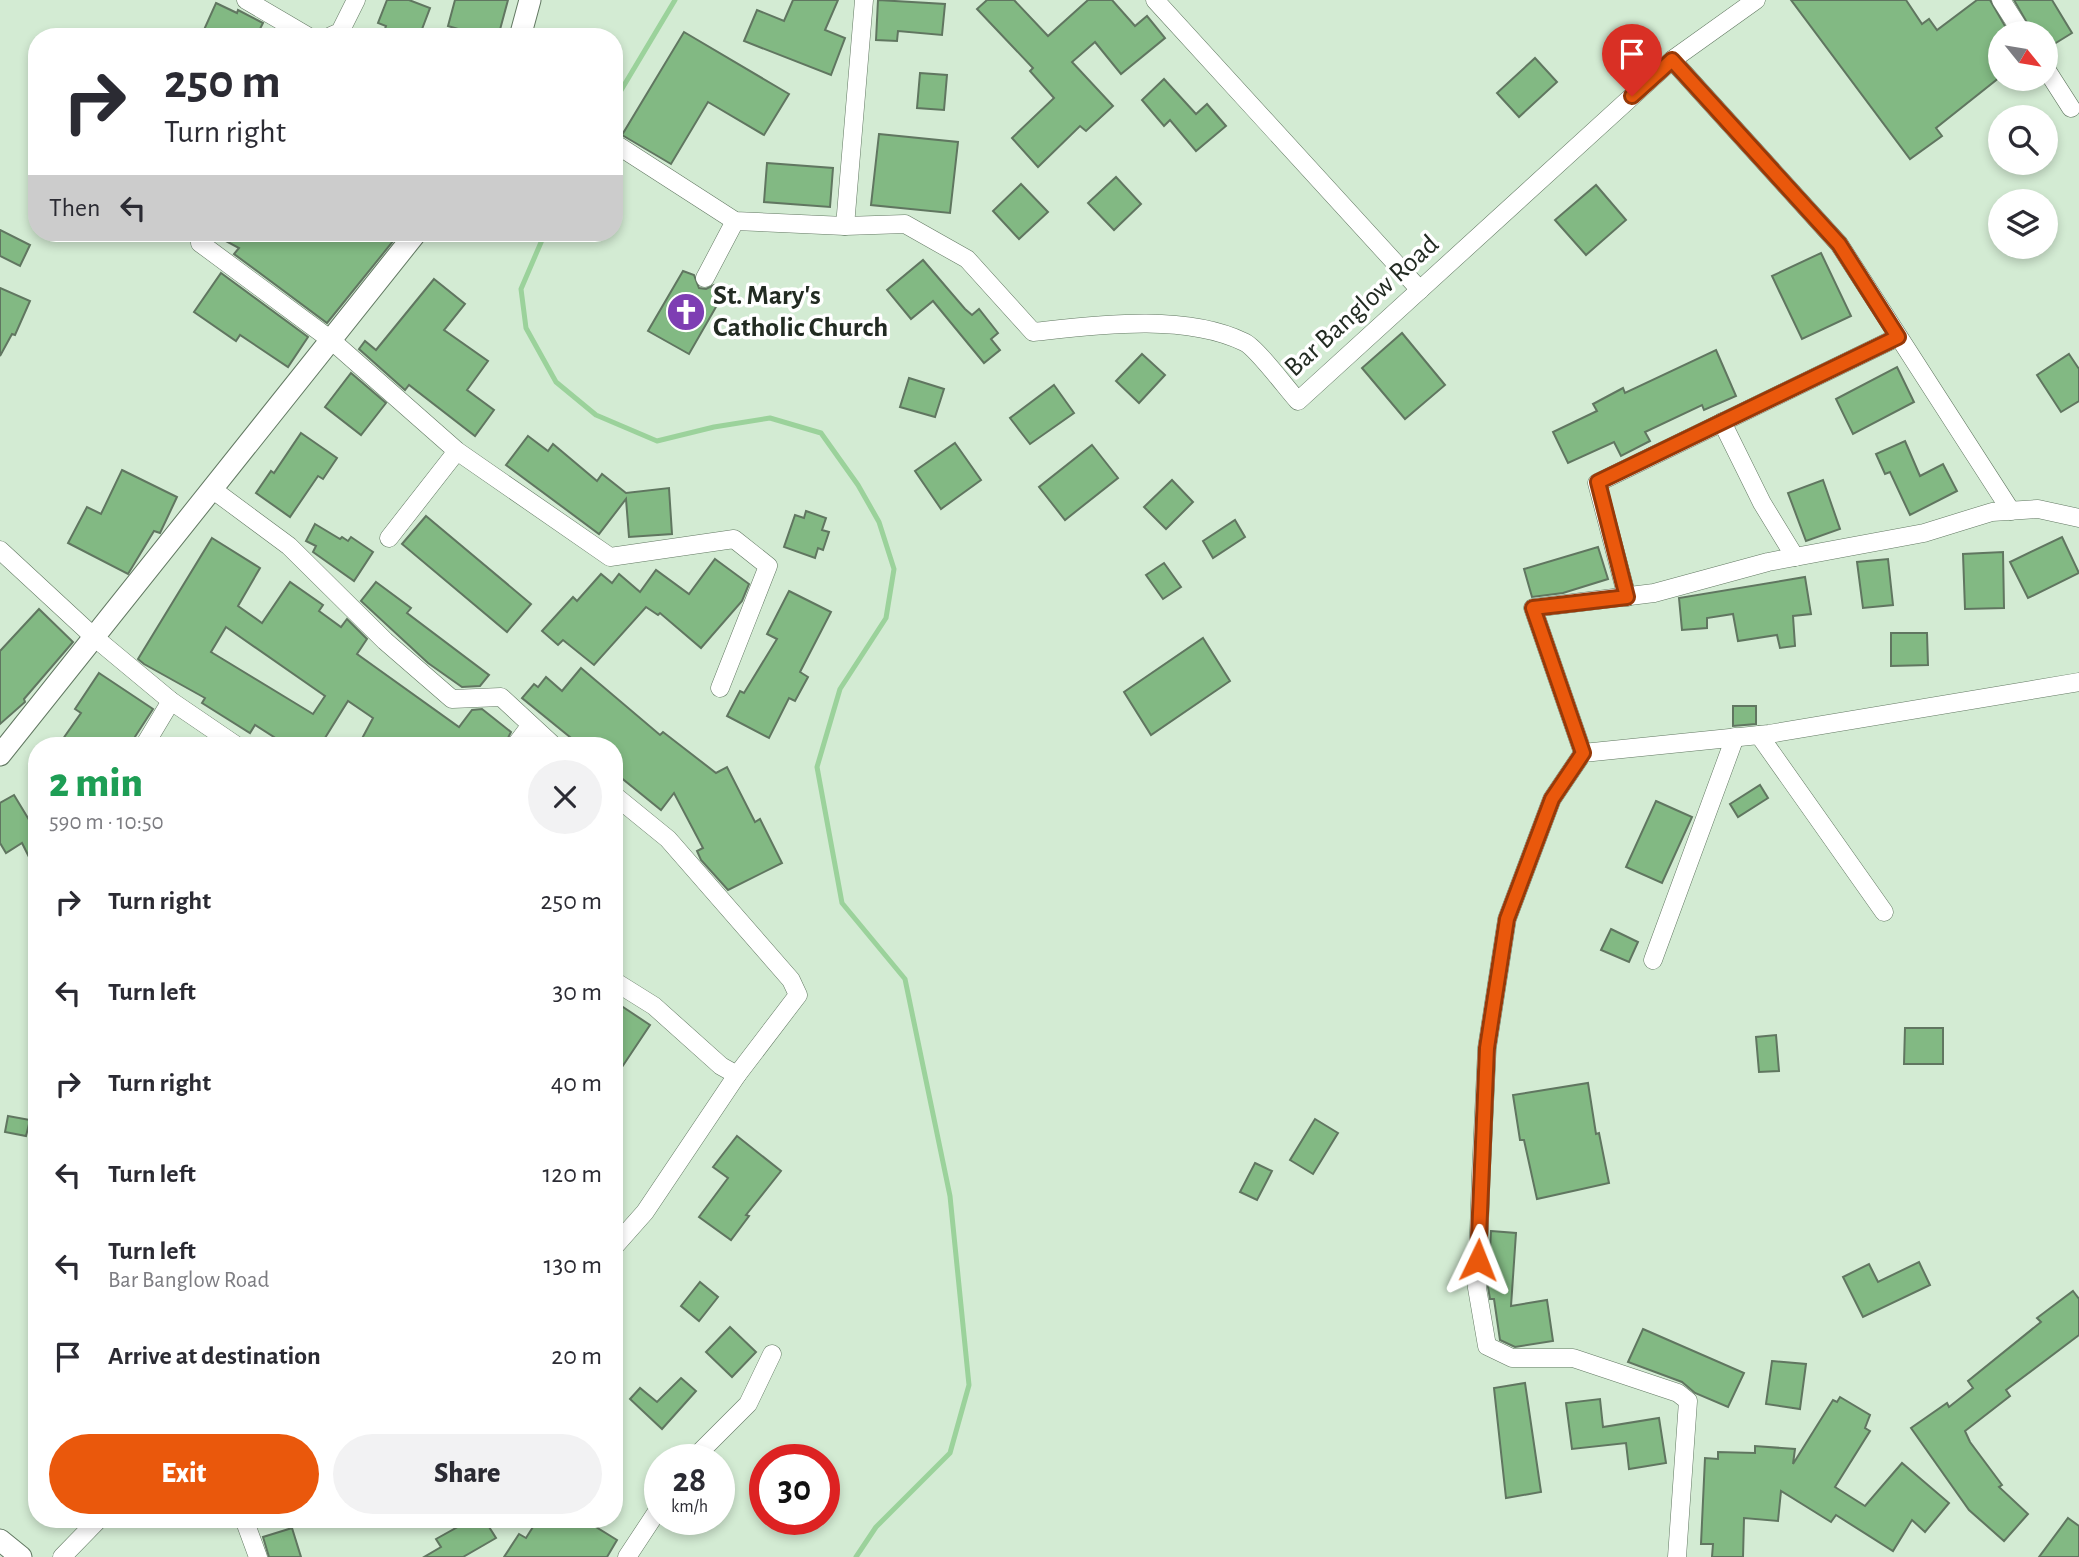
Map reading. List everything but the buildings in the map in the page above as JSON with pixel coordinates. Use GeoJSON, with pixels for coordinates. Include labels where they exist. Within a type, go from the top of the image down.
{"type":"FeatureCollection","features":[{"type":"Feature","properties":{"kind":"street"},"geometry":{"type":"LineString","coordinates":[[246,0],[284,28]]}},
{"type":"Feature","properties":{"kind":"street"},"geometry":{"type":"LineString","coordinates":[[342,28],[356,0]]}},
{"type":"Feature","properties":{"kind":"street"},"geometry":{"type":"LineString","coordinates":[[522,28],[530,0]]}},
{"type":"Feature","properties":{"kind":"street"},"geometry":{"type":"LineString","coordinates":[[845,226],[864,0]]}},
{"type":"Feature","properties":{"kind":"street"},"geometry":{"type":"LineString","coordinates":[[1155,0],[1420,290]]}},
{"type":"Feature","properties":{"kind":"street","name":"Bar Banglow Road"},"geometry":{"type":"LineString","coordinates":[[735,221],[845,226],[905,224],[967,260],[1033,332],[1116,323],[1196,328],[1246,342],[1297,401],[1672,60],[1756,0]]}},
{"type":"Feature","properties":{"kind":"street"},"geometry":{"type":"LineString","coordinates":[[2001,0],[2014,21]]}},
{"type":"Feature","properties":{"kind":"street"},"geometry":{"type":"LineString","coordinates":[[1672,60],[1839,244],[2011,511]]}},
{"type":"Feature","properties":{"kind":"street"},"geometry":{"type":"LineString","coordinates":[[2058,88],[2071,108]]}},
{"type":"Feature","properties":{"kind":"street"},"geometry":{"type":"LineString","coordinates":[[623,148],[735,221],[705,278]]}},
{"type":"Feature","properties":{"kind":"street"},"geometry":{"type":"LineString","coordinates":[[200,242],[331,340],[457,451],[610,557],[734,539],[768,566],[720,688]]}},
{"type":"Feature","properties":{"kind":"street"},"geometry":{"type":"LineString","coordinates":[[0,755],[409,242]]}},
{"type":"Feature","properties":{"kind":"street"},"geometry":{"type":"LineString","coordinates":[[1627,597],[1598,482],[1898,337]]}},
{"type":"Feature","properties":{"kind":"street"},"geometry":{"type":"LineString","coordinates":[[1722,422],[1762,503],[1795,557]]}},
{"type":"Feature","properties":{"kind":"street"},"geometry":{"type":"LineString","coordinates":[[389,538],[457,451]]}},
{"type":"Feature","properties":{"kind":"street"},"geometry":{"type":"LineString","coordinates":[[212,489],[289,546],[385,641],[452,699],[501,696],[543,737]]}},
{"type":"Feature","properties":{"kind":"street"},"geometry":{"type":"LineString","coordinates":[[1583,753],[1533,608],[1654,593],[1795,557],[1924,533],[1992,512],[2038,509],[2079,518]]}},
{"type":"Feature","properties":{"kind":"street"},"geometry":{"type":"LineString","coordinates":[[0,550],[94,637],[171,702],[224,737]]}},
{"type":"Feature","properties":{"kind":"street"},"geometry":{"type":"LineString","coordinates":[[1583,753],[1759,735],[2079,682]]}},
{"type":"Feature","properties":{"kind":"street"},"geometry":{"type":"LineString","coordinates":[[150,737],[171,702]]}},
{"type":"Feature","properties":{"kind":"street"},"geometry":{"type":"LineString","coordinates":[[522,737],[530,726]]}},
{"type":"Feature","properties":{"kind":"street"},"geometry":{"type":"LineString","coordinates":[[1759,735],[1884,912]]}},
{"type":"Feature","properties":{"kind":"street"},"geometry":{"type":"LineString","coordinates":[[1653,960],[1735,737]]}},
{"type":"Feature","properties":{"kind":"street"},"geometry":{"type":"LineString","coordinates":[[1583,753],[1552,799],[1507,919],[1487,1048],[1477,1287],[1487,1346],[1512,1358],[1573,1357],[1678,1393],[1688,1401],[1677,1557]]}},
{"type":"Feature","properties":{"kind":"street"},"geometry":{"type":"LineString","coordinates":[[623,802],[668,839],[791,980],[798,995],[737,1075],[645,1212],[623,1237]]}},
{"type":"Feature","properties":{"kind":"street"},"geometry":{"type":"LineString","coordinates":[[623,987],[654,1006],[720,1066],[737,1075]]}},
{"type":"Feature","properties":{"kind":"street"},"geometry":{"type":"LineString","coordinates":[[708,1444],[748,1404],[772,1354]]}},
{"type":"Feature","properties":{"kind":"street"},"geometry":{"type":"LineString","coordinates":[[62,1557],[90,1528]]}},
{"type":"Feature","properties":{"kind":"street"},"geometry":{"type":"LineString","coordinates":[[247,1528],[258,1557]]}},
{"type":"Feature","properties":{"kind":"street"},"geometry":{"type":"LineString","coordinates":[[627,1557],[644,1531]]}},
{"type":"Feature","properties":{"kind":"street"},"geometry":{"type":"LineString","coordinates":[[0,1540],[20,1557]]}},
{"type":"Feature","properties":{"kind":"waterway"},"geometry":{"type":"LineString","coordinates":[[623,87],[675,0]]}},
{"type":"Feature","properties":{"kind":"waterway"},"geometry":{"type":"LineString","coordinates":[[541,242],[521,289],[526,328],[556,382],[596,415],[657,441],[714,427],[770,418],[821,433],[858,485],[879,522],[894,569],[886,618],[840,689],[817,767],[842,903],[905,979],[950,1196],[969,1385],[950,1453],[876,1527],[856,1557]]}},
{"type":"Feature","properties":{"kind":"place","name":"St. Mary's Catholic Church"},"geometry":{"type":"Point","coordinates":[686,312]}},
{"type":"Feature","properties":{"kind":"route"},"geometry":{"type":"LineString","coordinates":[[1478,1260],[1487,1048],[1507,919],[1552,799],[1583,753],[1533,608],[1627,597],[1598,482],[1898,337],[1839,244],[1672,60],[1632,96]]}}]}
